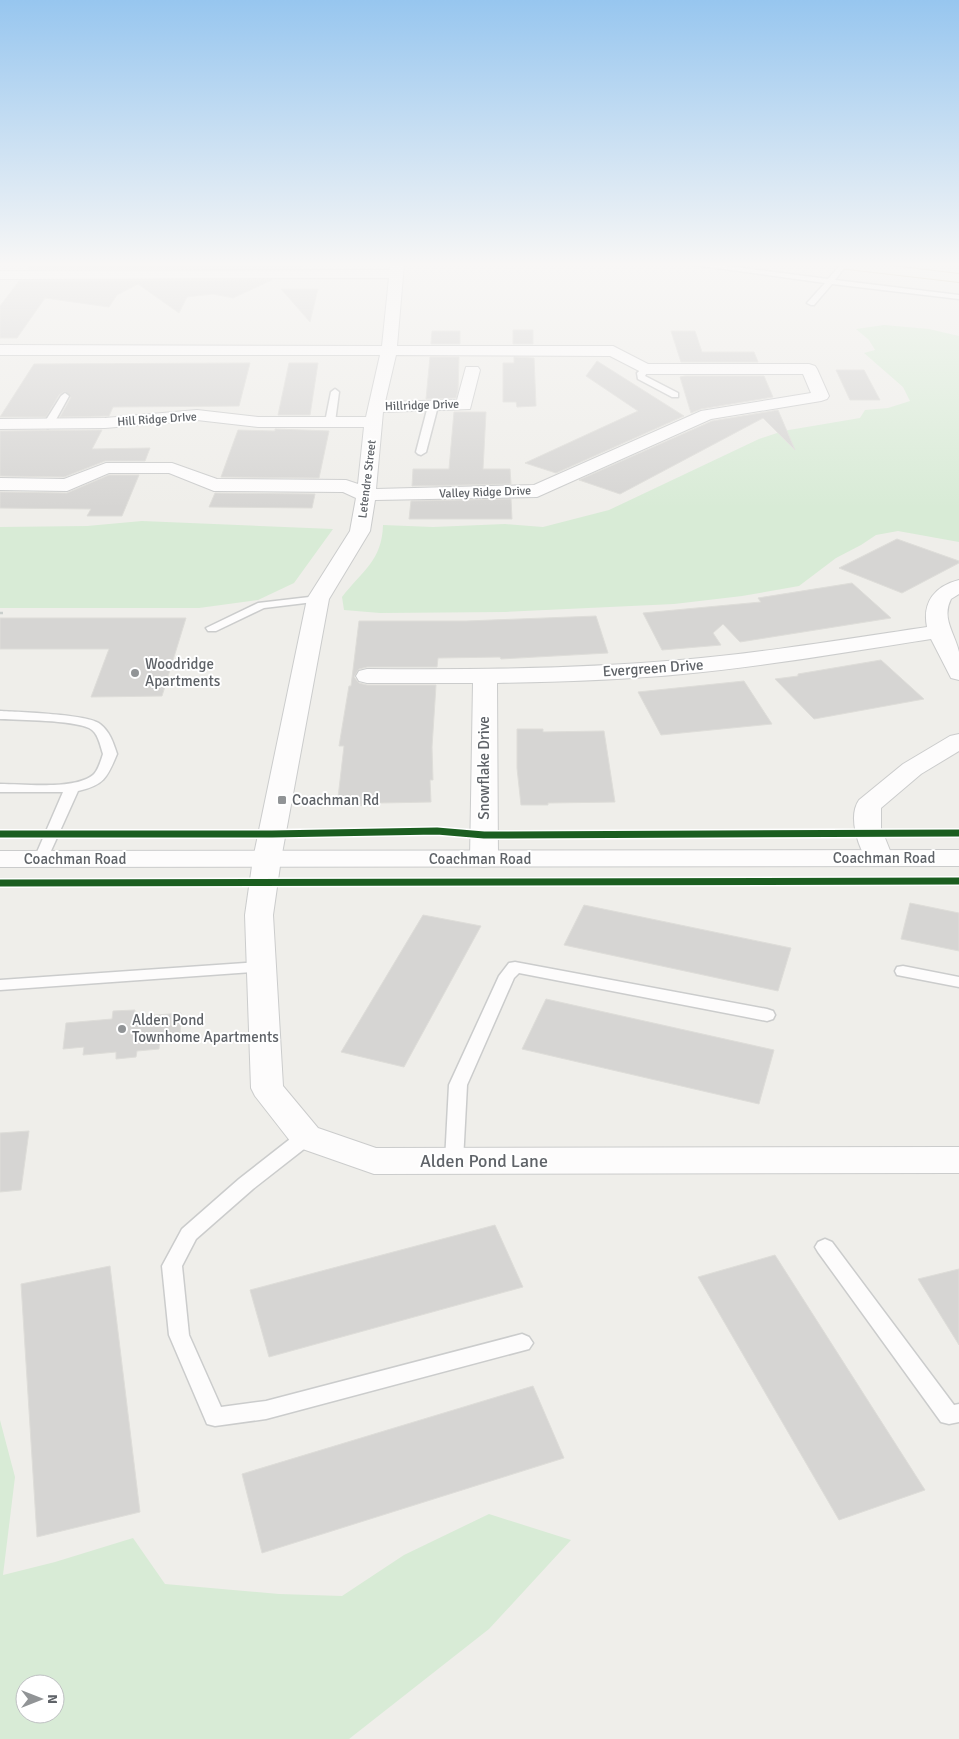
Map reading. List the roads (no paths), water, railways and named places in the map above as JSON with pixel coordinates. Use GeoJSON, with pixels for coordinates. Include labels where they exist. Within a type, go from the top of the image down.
{"type":"FeatureCollection","features":[{"type":"Feature","properties":{"kind":"street","name":"Letendre Street"},"geometry":{"type":"LineString","coordinates":[[267,859],[318,599],[360,532],[366,495],[374,415],[390,345]]}},
{"type":"Feature","properties":{"kind":"street"},"geometry":{"type":"LineString","coordinates":[[0,350],[389,351]]}},
{"type":"Feature","properties":{"kind":"street","name":"Valley Ridge Drive"},"geometry":{"type":"LineString","coordinates":[[0,484],[67,485],[106,468],[172,468],[214,485],[346,486],[366,495],[537,491],[707,415],[821,396],[809,368],[645,369],[613,351],[389,351]]}},
{"type":"Feature","properties":{"kind":"street","name":"Hillridge Drive"},"geometry":{"type":"LineString","coordinates":[[374,415],[433,406],[464,405],[472,370]]}},
{"type":"Feature","properties":{"kind":"street","name":"Hill Ridge DrIve"},"geometry":{"type":"LineString","coordinates":[[0,424],[105,423],[197,415],[258,422],[330,422],[374,415]]}},
{"type":"Feature","properties":{"kind":"street"},"geometry":{"type":"LineString","coordinates":[[959,586],[942,596],[938,608],[938,632],[959,673]]}},
{"type":"Feature","properties":{"kind":"street","name":"Evergreen Drive"},"geometry":{"type":"LineString","coordinates":[[367,676],[484,677],[622,671],[726,662],[938,632]]}},
{"type":"Feature","properties":{"kind":"street","name":"Snowflake Drive"},"geometry":{"type":"LineString","coordinates":[[484,677],[484,859]]}},
{"type":"Feature","properties":{"kind":"street"},"geometry":{"type":"LineString","coordinates":[[879,858],[868,828],[868,806],[912,769],[959,741]]}},
{"type":"Feature","properties":{"kind":"street","name":"Coachman Road"},"geometry":{"type":"LineString","coordinates":[[0,859],[959,858]]}},
{"type":"Feature","properties":{"kind":"street"},"geometry":{"type":"LineString","coordinates":[[267,859],[258,915],[268,1088],[306,1136]]}},
{"type":"Feature","properties":{"kind":"street","name":"Alden Pond Lane"},"geometry":{"type":"LineString","coordinates":[[306,1136],[374,1161],[959,1160]]}},
{"type":"Feature","properties":{"kind":"lane"},"geometry":{"type":"LineString","coordinates":[[645,369],[641,373],[642,377],[675,395]]}},
{"type":"Feature","properties":{"kind":"lane"},"geometry":{"type":"LineString","coordinates":[[330,422],[334,392]]}},
{"type":"Feature","properties":{"kind":"lane"},"geometry":{"type":"LineString","coordinates":[[48,425],[65,396]]}},
{"type":"Feature","properties":{"kind":"lane"},"geometry":{"type":"LineString","coordinates":[[420,452],[433,406]]}},
{"type":"Feature","properties":{"kind":"lane"},"geometry":{"type":"LineString","coordinates":[[212,628],[262,606],[318,599]]}},
{"type":"Feature","properties":{"kind":"lane"},"geometry":{"type":"LineString","coordinates":[[0,715],[64,719],[94,725],[104,736],[110,754],[101,776],[89,784],[72,788],[0,788]]}},
{"type":"Feature","properties":{"kind":"lane"},"geometry":{"type":"LineString","coordinates":[[41,859],[72,788]]}},
{"type":"Feature","properties":{"kind":"lane"},"geometry":{"type":"LineString","coordinates":[[0,985],[261,967]]}},
{"type":"Feature","properties":{"kind":"lane"},"geometry":{"type":"LineString","coordinates":[[454,1161],[458,1085],[507,976],[515,967],[767,1015]]}},
{"type":"Feature","properties":{"kind":"lane"},"geometry":{"type":"LineString","coordinates":[[903,971],[959,982]]}},
{"type":"Feature","properties":{"kind":"lane"},"geometry":{"type":"LineString","coordinates":[[306,1136],[246,1184],[189,1234],[172,1266],[179,1335],[215,1417],[266,1410],[522,1343]]}},
{"type":"Feature","properties":{"kind":"lane"},"geometry":{"type":"LineString","coordinates":[[825,1247],[949,1415],[959,1413]]}},
{"type":"Feature","properties":{"kind":"place","name":"Woodridge Apartments"},"geometry":{"type":"Point","coordinates":[135,673]}},
{"type":"Feature","properties":{"kind":"place","name":"Coachman Rd"},"geometry":{"type":"Point","coordinates":[282,800]}},
{"type":"Feature","properties":{"kind":"place","name":"Alden Pond Townhome Apartments"},"geometry":{"type":"Point","coordinates":[122,1029]}}]}
